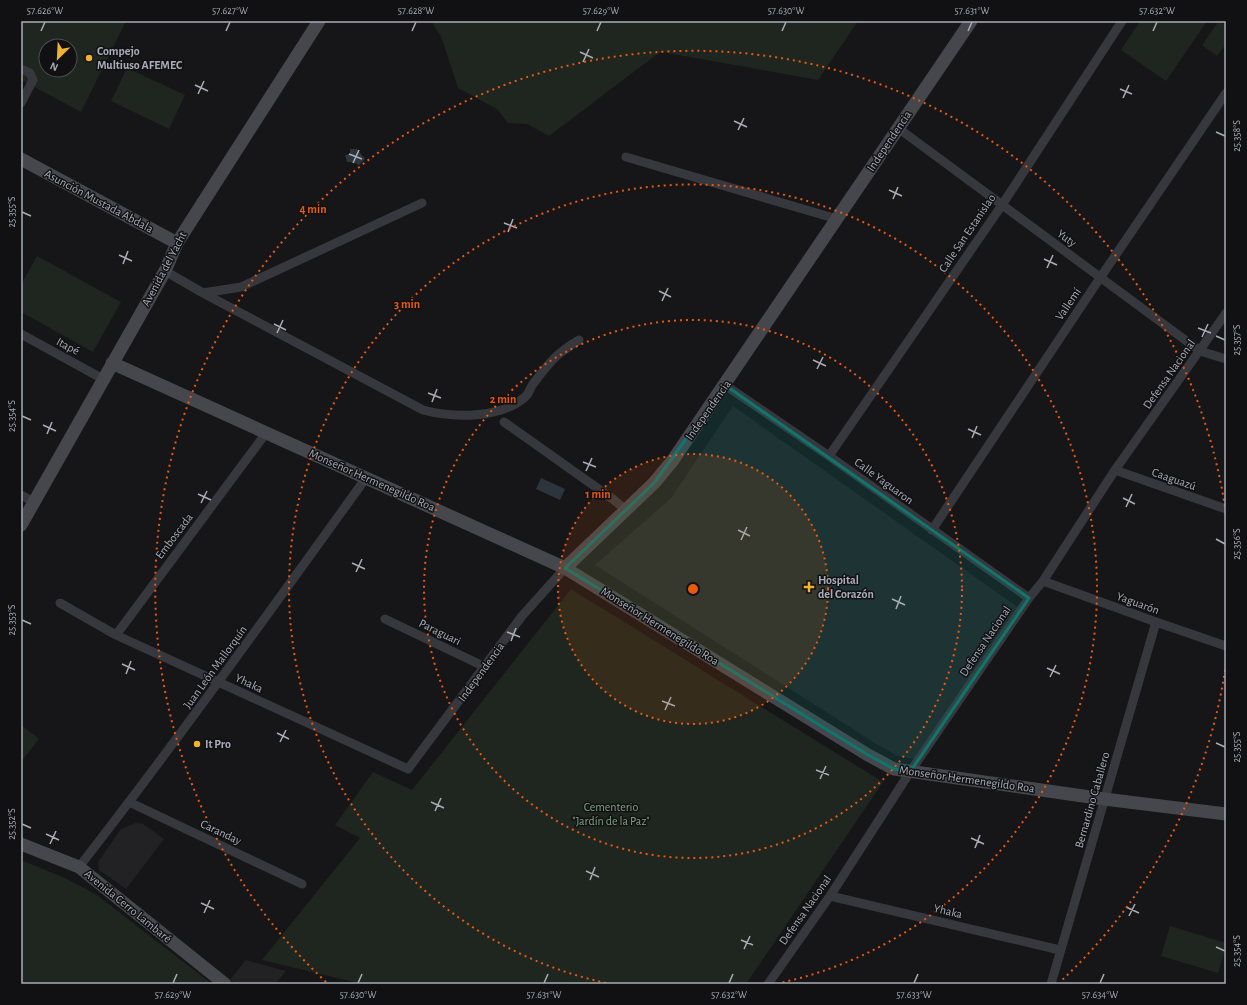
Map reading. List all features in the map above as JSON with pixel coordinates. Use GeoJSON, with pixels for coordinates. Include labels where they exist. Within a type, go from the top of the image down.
{"type":"FeatureCollection","features":[{"type":"Feature","properties":{"kind":"street","name":"Avenida del Yacht"},"geometry":{"type":"LineString","coordinates":[[21,525],[165,271],[177,243],[319,21]]}},
{"type":"Feature","properties":{"kind":"street","name":"Independencia"},"geometry":{"type":"LineString","coordinates":[[408,769],[522,616],[565,568],[654,483],[674,460],[971,21]]}},
{"type":"Feature","properties":{"kind":"street","name":"Calle San Estanislao"},"geometry":{"type":"LineString","coordinates":[[828,456],[1002,205],[1122,21]]}},
{"type":"Feature","properties":{"kind":"street"},"geometry":{"type":"LineString","coordinates":[[21,69],[30,74],[33,80],[21,103]]}},
{"type":"Feature","properties":{"kind":"street","name":"Vallemí"},"geometry":{"type":"LineString","coordinates":[[932,530],[1100,278],[1226,93]]}},
{"type":"Feature","properties":{"kind":"street","name":"Yuty"},"geometry":{"type":"LineString","coordinates":[[898,128],[1200,351],[1226,359]]}},
{"type":"Feature","properties":{"kind":"street"},"geometry":{"type":"LineString","coordinates":[[626,157],[837,219]]}},
{"type":"Feature","properties":{"kind":"street","name":"Asunción Mustada Abdala"},"geometry":{"type":"LineString","coordinates":[[21,159],[177,243]]}},
{"type":"Feature","properties":{"kind":"street"},"geometry":{"type":"LineString","coordinates":[[203,293],[241,287],[422,203]]}},
{"type":"Feature","properties":{"kind":"street"},"geometry":{"type":"LineString","coordinates":[[165,271],[203,293],[423,410],[432,412],[452,415],[483,414],[513,406],[526,396],[532,385],[558,355],[579,340]]}},
{"type":"Feature","properties":{"kind":"street","name":"Defensa Nacional"},"geometry":{"type":"LineString","coordinates":[[768,984],[830,896],[910,772],[1029,598],[1043,581],[1115,470],[1226,314]]}},
{"type":"Feature","properties":{"kind":"street","name":"Itapé"},"geometry":{"type":"LineString","coordinates":[[21,334],[104,379]]}},
{"type":"Feature","properties":{"kind":"street","name":"Monseñor Hermenegildo Roa"},"geometry":{"type":"LineString","coordinates":[[112,363],[565,568],[868,755],[894,769],[1104,799],[1226,814]]}},
{"type":"Feature","properties":{"kind":"street","name":"Calle Yaguaron"},"geometry":{"type":"LineString","coordinates":[[725,385],[1029,598]]}},
{"type":"Feature","properties":{"kind":"street"},"geometry":{"type":"LineString","coordinates":[[504,422],[626,510]]}},
{"type":"Feature","properties":{"kind":"street","name":"Emboscada"},"geometry":{"type":"LineString","coordinates":[[116,635],[266,433]]}},
{"type":"Feature","properties":{"kind":"street","name":"Caaguazú"},"geometry":{"type":"LineString","coordinates":[[1115,470],[1226,509]]}},
{"type":"Feature","properties":{"kind":"street","name":"Juan León Mallorquín"},"geometry":{"type":"LineString","coordinates":[[79,867],[219,682],[366,478]]}},
{"type":"Feature","properties":{"kind":"street"},"geometry":{"type":"LineString","coordinates":[[21,495],[34,502]]}},
{"type":"Feature","properties":{"kind":"street","name":"Yaguarón"},"geometry":{"type":"LineString","coordinates":[[1043,581],[1226,646]]}},
{"type":"Feature","properties":{"kind":"street","name":"Yhaka"},"geometry":{"type":"LineString","coordinates":[[60,603],[116,635],[408,769]]}},
{"type":"Feature","properties":{"kind":"street","name":"Paraguari"},"geometry":{"type":"LineString","coordinates":[[385,619],[485,667]]}},
{"type":"Feature","properties":{"kind":"street","name":"Bernardino Caballero"},"geometry":{"type":"LineString","coordinates":[[1051,984],[1156,622]]}},
{"type":"Feature","properties":{"kind":"street","name":"Caranday"},"geometry":{"type":"LineString","coordinates":[[129,802],[302,884]]}},
{"type":"Feature","properties":{"kind":"street","name":"Avenida Cerro Lambaré"},"geometry":{"type":"LineString","coordinates":[[21,844],[79,867],[225,984]]}},
{"type":"Feature","properties":{"kind":"street","name":"Yhaka"},"geometry":{"type":"LineString","coordinates":[[830,896],[1060,950]]}},
{"type":"Feature","properties":{"kind":"highlighted area"},"geometry":{"type":"Polygon","coordinates":[[[725,385],[1029,598],[910,772],[894,769],[868,755],[565,568],[654,483],[725,385]]]}},
{"type":"Feature","properties":{"kind":"shaded area"},"geometry":{"type":"Polygon","coordinates":[[[350,149],[357,149],[365,159],[359,165],[353,162],[347,162],[345,155],[350,154],[350,149]]]}},
{"type":"Feature","properties":{"kind":"shaded area","name":"Hospital del Corazón"},"geometry":{"type":"Polygon","coordinates":[[[733,406],[1019,608],[914,759],[898,756],[878,745],[595,565],[671,498],[733,406]]]}},
{"type":"Feature","properties":{"kind":"shaded area"},"geometry":{"type":"Polygon","coordinates":[[[541,478],[565,489],[560,500],[536,489],[541,478]]]}},
{"type":"Feature","properties":{"kind":"shaded area"},"geometry":{"type":"Polygon","coordinates":[[[136,823],[143,824],[164,839],[126,889],[99,870],[98,862],[121,829],[136,823]]]}},
{"type":"Feature","properties":{"kind":"shaded area"},"geometry":{"type":"Polygon","coordinates":[[[246,960],[286,971],[275,984],[235,984],[230,980],[246,960]]]}},
{"type":"Feature","properties":{"kind":"green space","name":"Compejo Multiuso AFEMEC"},"geometry":{"type":"Polygon","coordinates":[[[21,21],[126,21],[81,112],[21,80],[21,21]]]}},
{"type":"Feature","properties":{"kind":"green space"},"geometry":{"type":"Polygon","coordinates":[[[433,21],[858,21],[818,80],[662,52],[549,136],[527,124],[508,123],[497,109],[458,88],[441,36],[434,26],[433,21]]]}},
{"type":"Feature","properties":{"kind":"green space"},"geometry":{"type":"Polygon","coordinates":[[[1140,21],[1207,21],[1166,81],[1121,50],[1140,21]]]}},
{"type":"Feature","properties":{"kind":"green space"},"geometry":{"type":"Polygon","coordinates":[[[1219,21],[1226,25],[1226,44],[1217,56],[1202,45],[1219,21]]]}},
{"type":"Feature","properties":{"kind":"green space"},"geometry":{"type":"Polygon","coordinates":[[[127,68],[185,95],[169,129],[111,101],[127,68]]]}},
{"type":"Feature","properties":{"kind":"green space"},"geometry":{"type":"Polygon","coordinates":[[[37,256],[121,302],[93,352],[21,312],[21,285],[37,256]]]}},
{"type":"Feature","properties":{"kind":"green space","name":"Cementerio \"Jardín de la Paz\""},"geometry":{"type":"Polygon","coordinates":[[[571,589],[883,782],[746,984],[362,984],[262,960],[360,838],[335,825],[373,772],[412,790],[571,589]]]}},
{"type":"Feature","properties":{"kind":"green space"},"geometry":{"type":"Polygon","coordinates":[[[21,725],[39,739],[21,762],[21,725]]]}},
{"type":"Feature","properties":{"kind":"green space"},"geometry":{"type":"Polygon","coordinates":[[[21,860],[65,878],[97,895],[212,984],[21,984],[21,860]]]}},
{"type":"Feature","properties":{"kind":"green space"},"geometry":{"type":"Polygon","coordinates":[[[1170,926],[1226,943],[1218,973],[1161,956],[1170,926]]]}},
{"type":"Feature","properties":{"kind":"place","name":"Compejo Multiuso AFEMEC"},"geometry":{"type":"Point","coordinates":[89,58]}},
{"type":"Feature","properties":{"kind":"place","name":"Hospital del Corazón"},"geometry":{"type":"Point","coordinates":[809,587]}},
{"type":"Feature","properties":{"kind":"place","name":"It Pro"},"geometry":{"type":"Point","coordinates":[197,744]}}]}
